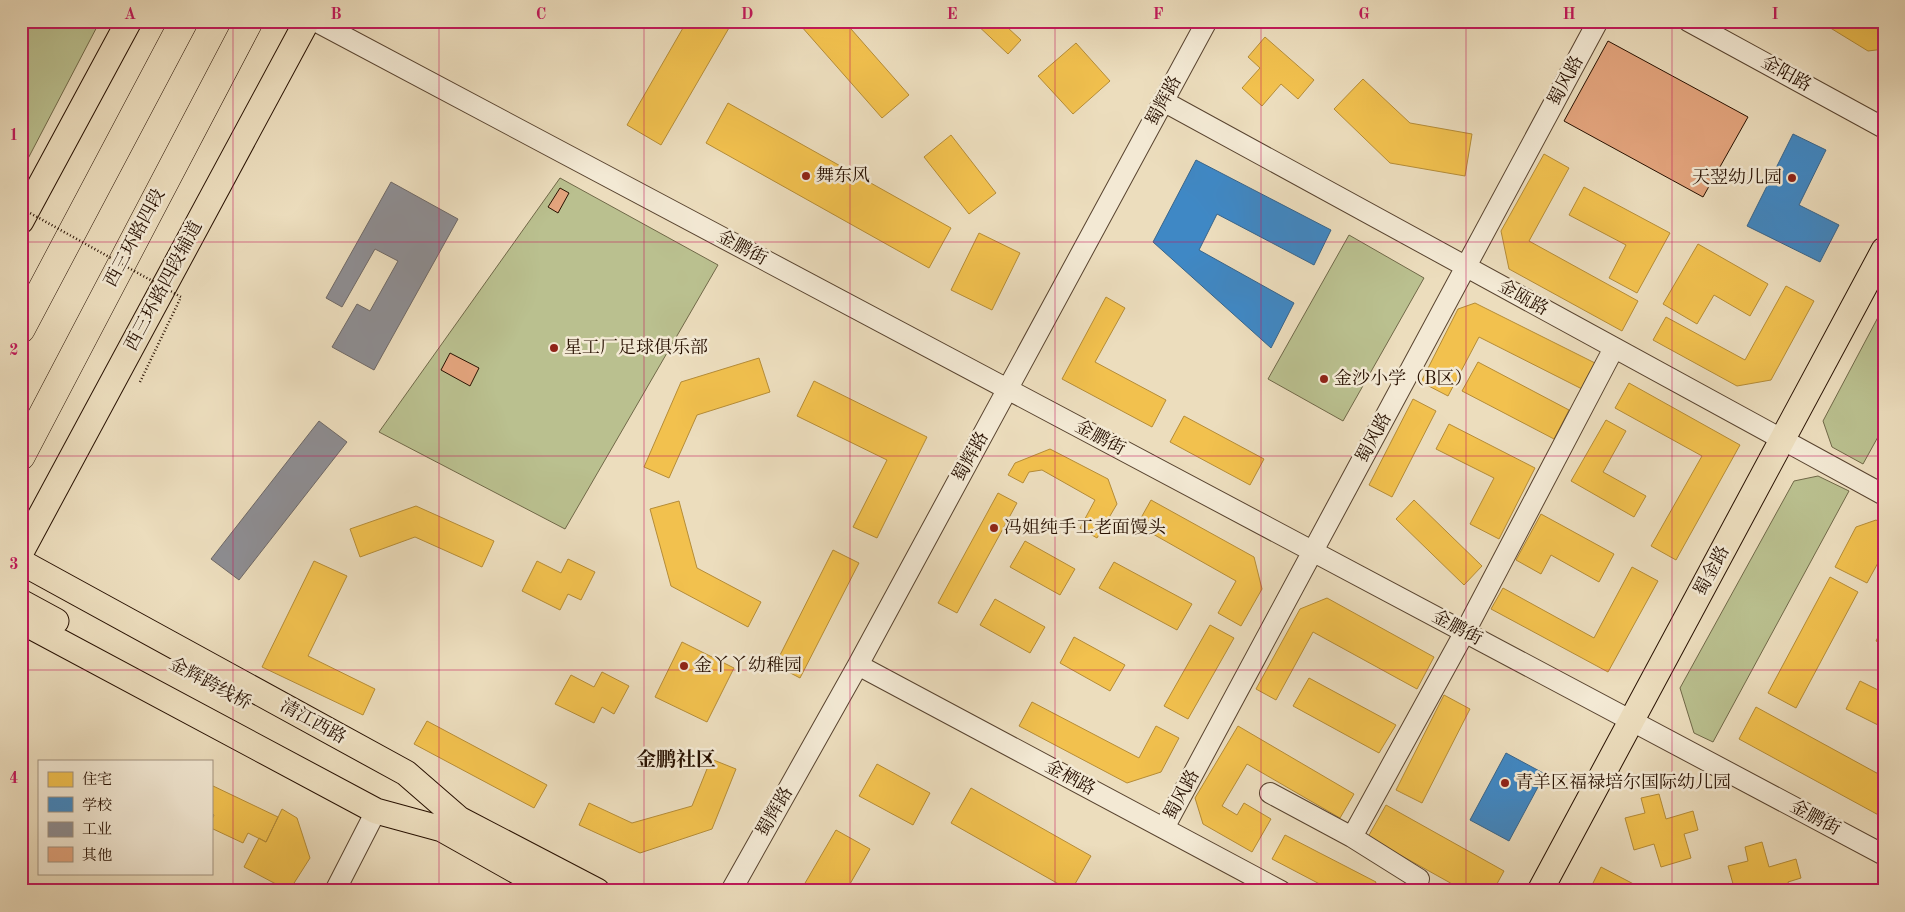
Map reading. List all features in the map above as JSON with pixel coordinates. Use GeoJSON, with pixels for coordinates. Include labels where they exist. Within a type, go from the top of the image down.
{"type":"FeatureCollection","features":[{"type":"Feature","properties":{"kind":"highway"},"geometry":{"type":"LineString","coordinates":[[21,329],[184,21]]}},
{"type":"Feature","properties":{"kind":"highway","name":"西三环路四段"},"geometry":{"type":"LineString","coordinates":[[21,456],[248,24]]}},
{"type":"Feature","properties":{"kind":"main road"},"geometry":{"type":"LineString","coordinates":[[21,221],[129,21]]}},
{"type":"Feature","properties":{"kind":"main road","name":"西三环路四段辅道"},"geometry":{"type":"LineString","coordinates":[[21,552],[307,21]]}},
{"type":"Feature","properties":{"kind":"main road","name":"蜀金路"},"geometry":{"type":"LineString","coordinates":[[1540,891],[1884,250]]}},
{"type":"Feature","properties":{"kind":"main road","name":"清江西路"},"geometry":{"type":"LineString","coordinates":[[21,562],[406,773],[450,824],[552,891]]}},
{"type":"Feature","properties":{"kind":"main road","name":"金辉跨线桥"},"geometry":{"type":"LineString","coordinates":[[21,581],[388,800]]}},
{"type":"Feature","properties":{"kind":"main road","name":"金辉跨线桥"},"geometry":{"type":"LineString","coordinates":[[21,602],[388,800]]}},
{"type":"Feature","properties":{"kind":"main road"},"geometry":{"type":"LineString","coordinates":[[21,621],[388,800],[450,824]]}},
{"type":"Feature","properties":{"kind":"main road","name":"清江西路"},"geometry":{"type":"LineString","coordinates":[[450,824],[597,891]]}},
{"type":"Feature","properties":{"kind":"street","name":"金鹏街"},"geometry":{"type":"LineString","coordinates":[[315,21],[1884,855]]}},
{"type":"Feature","properties":{"kind":"street","name":"蜀辉路"},"geometry":{"type":"LineString","coordinates":[[731,891],[858,666],[1207,21]]}},
{"type":"Feature","properties":{"kind":"street","name":"蜀风路"},"geometry":{"type":"LineString","coordinates":[[1164,828],[1598,21]]}},
{"type":"Feature","properties":{"kind":"street","name":"金阳路"},"geometry":{"type":"LineString","coordinates":[[1688,21],[1884,128]]}},
{"type":"Feature","properties":{"kind":"street","name":"金瓯路"},"geometry":{"type":"LineString","coordinates":[[1163,101],[1884,495]]}},
{"type":"Feature","properties":{"kind":"street"},"geometry":{"type":"LineString","coordinates":[[1352,837],[1465,632],[1614,348]]}},
{"type":"Feature","properties":{"kind":"street","name":"金栖路"},"geometry":{"type":"LineString","coordinates":[[858,666],[1282,891]]}},
{"type":"Feature","properties":{"kind":"street"},"geometry":{"type":"LineString","coordinates":[[1270,793],[1352,837],[1419,878]]}},
{"type":"Feature","properties":{"kind":"street"},"geometry":{"type":"LineString","coordinates":[[335,891],[388,800]]}},
{"type":"Feature","properties":{"kind":"path"},"geometry":{"type":"LineString","coordinates":[[21,208],[181,297],[140,382]]}},
{"type":"Feature","properties":{"kind":"green space"},"geometry":{"type":"Polygon","coordinates":[[[21,21],[100,21],[21,172],[21,21]]]}},
{"type":"Feature","properties":{"kind":"green space","name":"星工厂足球俱乐部"},"geometry":{"type":"Polygon","coordinates":[[[560,178],[718,265],[565,529],[379,432],[560,178]]]}},
{"type":"Feature","properties":{"kind":"green space"},"geometry":{"type":"Polygon","coordinates":[[[1349,235],[1424,278],[1343,421],[1268,379],[1349,235]]]}},
{"type":"Feature","properties":{"kind":"green space"},"geometry":{"type":"Polygon","coordinates":[[[1884,306],[1884,426],[1863,464],[1832,447],[1823,421],[1884,306]]]}},
{"type":"Feature","properties":{"kind":"green space"},"geometry":{"type":"Polygon","coordinates":[[[1818,476],[1849,491],[1713,742],[1694,733],[1680,688],[1794,481],[1818,476]]]}},
{"type":"Feature","properties":{"kind":"building: 住宅"},"geometry":{"type":"Polygon","coordinates":[[[687,21],[733,21],[661,145],[627,125],[687,21]]]}},
{"type":"Feature","properties":{"kind":"building: 住宅"},"geometry":{"type":"Polygon","coordinates":[[[807,21],[844,21],[909,95],[882,118],[801,26],[807,21]]]}},
{"type":"Feature","properties":{"kind":"building: 住宅"},"geometry":{"type":"Polygon","coordinates":[[[973,21],[1013,21],[1007,27],[1021,40],[1008,54],[973,21]]]}},
{"type":"Feature","properties":{"kind":"building: 住宅"},"geometry":{"type":"Polygon","coordinates":[[[1819,21],[1884,21],[1884,49],[1868,51],[1819,21]]]}},
{"type":"Feature","properties":{"kind":"building: 住宅"},"geometry":{"type":"Polygon","coordinates":[[[1265,37],[1314,80],[1298,99],[1281,84],[1262,106],[1242,88],[1260,68],[1248,57],[1265,37]]]}},
{"type":"Feature","properties":{"kind":"building: 住宅"},"geometry":{"type":"Polygon","coordinates":[[[1076,43],[1110,81],[1073,114],[1038,76],[1076,43]]]}},
{"type":"Feature","properties":{"kind":"building: 住宅"},"geometry":{"type":"Polygon","coordinates":[[[1363,79],[1410,123],[1472,134],[1465,176],[1390,163],[1334,109],[1363,79]]]}},
{"type":"Feature","properties":{"kind":"building: 住宅"},"geometry":{"type":"Polygon","coordinates":[[[728,103],[951,228],[929,268],[706,143],[728,103]]]}},
{"type":"Feature","properties":{"kind":"building: 住宅"},"geometry":{"type":"Polygon","coordinates":[[[951,135],[996,193],[969,214],[924,157],[951,135]]]}},
{"type":"Feature","properties":{"kind":"building: 住宅"},"geometry":{"type":"Polygon","coordinates":[[[1544,154],[1569,168],[1529,241],[1638,301],[1622,331],[1509,269],[1501,231],[1544,154]]]}},
{"type":"Feature","properties":{"kind":"building: 住宅"},"geometry":{"type":"Polygon","coordinates":[[[1584,187],[1670,233],[1637,293],[1609,278],[1626,245],[1569,215],[1584,187]]]}},
{"type":"Feature","properties":{"kind":"building: 住宅"},"geometry":{"type":"Polygon","coordinates":[[[979,233],[1020,253],[992,310],[951,290],[979,233]]]}},
{"type":"Feature","properties":{"kind":"building: 住宅"},"geometry":{"type":"Polygon","coordinates":[[[1698,244],[1768,284],[1750,316],[1714,295],[1697,324],[1663,304],[1698,244]]]}},
{"type":"Feature","properties":{"kind":"building: 住宅"},"geometry":{"type":"Polygon","coordinates":[[[1786,286],[1814,301],[1771,380],[1737,386],[1653,340],[1666,317],[1745,360],[1786,286]]]}},
{"type":"Feature","properties":{"kind":"building: 住宅"},"geometry":{"type":"Polygon","coordinates":[[[1106,297],[1125,308],[1095,362],[1166,400],[1152,427],[1062,379],[1106,297]]]}},
{"type":"Feature","properties":{"kind":"building: 住宅"},"geometry":{"type":"Polygon","coordinates":[[[1475,303],[1595,363],[1582,389],[1479,337],[1448,396],[1421,382],[1458,309],[1475,303]]]}},
{"type":"Feature","properties":{"kind":"building: 住宅"},"geometry":{"type":"Polygon","coordinates":[[[759,358],[770,392],[697,415],[669,478],[644,467],[681,382],[759,358]]]}},
{"type":"Feature","properties":{"kind":"building: 住宅"},"geometry":{"type":"Polygon","coordinates":[[[1478,362],[1569,410],[1554,439],[1462,391],[1478,362]]]}},
{"type":"Feature","properties":{"kind":"building: 住宅"},"geometry":{"type":"Polygon","coordinates":[[[814,381],[927,437],[877,538],[853,527],[887,460],[797,416],[814,381]]]}},
{"type":"Feature","properties":{"kind":"building: 住宅"},"geometry":{"type":"Polygon","coordinates":[[[1629,383],[1740,445],[1676,560],[1651,546],[1702,456],[1615,408],[1629,383]]]}},
{"type":"Feature","properties":{"kind":"building: 住宅"},"geometry":{"type":"Polygon","coordinates":[[[1413,399],[1436,411],[1392,497],[1369,485],[1413,399]]]}},
{"type":"Feature","properties":{"kind":"building: 住宅"},"geometry":{"type":"Polygon","coordinates":[[[1184,416],[1264,459],[1250,485],[1170,442],[1184,416]]]}},
{"type":"Feature","properties":{"kind":"building: 住宅"},"geometry":{"type":"Polygon","coordinates":[[[1606,420],[1626,431],[1603,472],[1646,496],[1634,517],[1571,481],[1606,420]]]}},
{"type":"Feature","properties":{"kind":"building: 住宅"},"geometry":{"type":"Polygon","coordinates":[[[1449,424],[1535,468],[1499,539],[1470,524],[1494,478],[1436,449],[1449,424]]]}},
{"type":"Feature","properties":{"kind":"building: 住宅"},"geometry":{"type":"Polygon","coordinates":[[[1050,449],[1108,479],[1117,504],[1097,538],[1080,528],[1095,500],[1042,470],[1029,472],[1023,483],[1008,475],[1015,463],[1050,449]]]}},
{"type":"Feature","properties":{"kind":"building: 住宅"},"geometry":{"type":"Polygon","coordinates":[[[998,493],[1017,503],[957,613],[938,603],[998,493]]]}},
{"type":"Feature","properties":{"kind":"building: 住宅"},"geometry":{"type":"Polygon","coordinates":[[[1151,500],[1254,557],[1262,589],[1241,626],[1218,613],[1236,581],[1137,525],[1151,500]]]}},
{"type":"Feature","properties":{"kind":"building: 住宅"},"geometry":{"type":"Polygon","coordinates":[[[1414,500],[1482,566],[1464,585],[1396,519],[1414,500]]]}},
{"type":"Feature","properties":{"kind":"building: 住宅"},"geometry":{"type":"Polygon","coordinates":[[[679,501],[697,568],[761,602],[748,627],[671,586],[650,509],[679,501]]]}},
{"type":"Feature","properties":{"kind":"building: 住宅"},"geometry":{"type":"Polygon","coordinates":[[[416,506],[494,541],[482,567],[415,537],[360,557],[350,529],[416,506]]]}},
{"type":"Feature","properties":{"kind":"building: 住宅"},"geometry":{"type":"Polygon","coordinates":[[[1541,514],[1614,554],[1599,582],[1551,555],[1541,574],[1516,560],[1541,514]]]}},
{"type":"Feature","properties":{"kind":"building: 住宅"},"geometry":{"type":"Polygon","coordinates":[[[1876,520],[1884,524],[1884,564],[1879,561],[1867,583],[1835,567],[1856,527],[1876,520]]]}},
{"type":"Feature","properties":{"kind":"building: 住宅"},"geometry":{"type":"Polygon","coordinates":[[[1025,541],[1075,569],[1060,595],[1010,567],[1025,541]]]}},
{"type":"Feature","properties":{"kind":"building: 住宅"},"geometry":{"type":"Polygon","coordinates":[[[833,550],[859,563],[800,678],[775,665],[833,550]]]}},
{"type":"Feature","properties":{"kind":"building: 住宅"},"geometry":{"type":"Polygon","coordinates":[[[568,559],[595,572],[581,600],[568,594],[560,610],[522,591],[537,561],[561,573],[568,559]]]}},
{"type":"Feature","properties":{"kind":"building: 住宅"},"geometry":{"type":"Polygon","coordinates":[[[314,561],[347,576],[308,656],[375,689],[363,715],[262,667],[314,561]]]}},
{"type":"Feature","properties":{"kind":"building: 住宅"},"geometry":{"type":"Polygon","coordinates":[[[1114,562],[1192,604],[1177,630],[1099,588],[1114,562]]]}},
{"type":"Feature","properties":{"kind":"building: 住宅"},"geometry":{"type":"Polygon","coordinates":[[[1632,567],[1658,581],[1608,672],[1491,609],[1503,588],[1594,638],[1632,567]]]}},
{"type":"Feature","properties":{"kind":"building: 住宅"},"geometry":{"type":"Polygon","coordinates":[[[1830,577],[1858,592],[1796,708],[1768,693],[1830,577]]]}},
{"type":"Feature","properties":{"kind":"building: 住宅"},"geometry":{"type":"Polygon","coordinates":[[[1327,598],[1434,657],[1417,689],[1313,632],[1276,700],[1256,689],[1300,609],[1327,598]]]}},
{"type":"Feature","properties":{"kind":"building: 住宅"},"geometry":{"type":"Polygon","coordinates":[[[995,599],[1045,627],[1030,653],[980,625],[995,599]]]}},
{"type":"Feature","properties":{"kind":"building: 住宅"},"geometry":{"type":"Polygon","coordinates":[[[1210,625],[1234,638],[1188,719],[1164,706],[1210,625]]]}},
{"type":"Feature","properties":{"kind":"building: 住宅"},"geometry":{"type":"Polygon","coordinates":[[[1884,625],[1884,645],[1876,641],[1884,625]]]}},
{"type":"Feature","properties":{"kind":"building: 住宅"},"geometry":{"type":"Polygon","coordinates":[[[1074,637],[1125,665],[1110,691],[1060,663],[1074,637]]]}},
{"type":"Feature","properties":{"kind":"building: 住宅"},"geometry":{"type":"Polygon","coordinates":[[[682,642],[734,668],[707,722],[655,697],[682,642]]]}},
{"type":"Feature","properties":{"kind":"building: 住宅"},"geometry":{"type":"Polygon","coordinates":[[[602,672],[629,686],[614,714],[602,707],[594,723],[555,704],[571,675],[594,687],[602,672]]]}},
{"type":"Feature","properties":{"kind":"building: 住宅"},"geometry":{"type":"Polygon","coordinates":[[[1309,678],[1396,725],[1379,753],[1293,706],[1309,678]]]}},
{"type":"Feature","properties":{"kind":"building: 住宅"},"geometry":{"type":"Polygon","coordinates":[[[1860,681],[1884,693],[1884,728],[1846,709],[1860,681]]]}},
{"type":"Feature","properties":{"kind":"building: 住宅"},"geometry":{"type":"Polygon","coordinates":[[[1444,695],[1470,709],[1422,803],[1396,790],[1444,695]]]}},
{"type":"Feature","properties":{"kind":"building: 住宅"},"geometry":{"type":"Polygon","coordinates":[[[1032,702],[1139,758],[1156,726],[1179,738],[1161,772],[1127,783],[1019,726],[1032,702]]]}},
{"type":"Feature","properties":{"kind":"building: 住宅"},"geometry":{"type":"Polygon","coordinates":[[[1756,707],[1884,777],[1884,818],[1739,739],[1756,707]]]}},
{"type":"Feature","properties":{"kind":"building: 住宅"},"geometry":{"type":"Polygon","coordinates":[[[427,721],[547,785],[534,808],[414,744],[427,721]]]}},
{"type":"Feature","properties":{"kind":"building: 住宅"},"geometry":{"type":"Polygon","coordinates":[[[1238,726],[1354,794],[1340,818],[1247,764],[1222,806],[1237,815],[1244,803],[1271,819],[1252,852],[1203,824],[1195,798],[1238,726]]]}},
{"type":"Feature","properties":{"kind":"building: 住宅"},"geometry":{"type":"Polygon","coordinates":[[[711,759],[736,769],[712,829],[640,853],[579,825],[589,803],[632,823],[692,806],[711,759]]]}},
{"type":"Feature","properties":{"kind":"building: 住宅"},"geometry":{"type":"Polygon","coordinates":[[[877,764],[930,793],[913,825],[859,796],[877,764]]]}},
{"type":"Feature","properties":{"kind":"building: 住宅"},"geometry":{"type":"Polygon","coordinates":[[[212,785],[278,817],[266,842],[248,833],[243,843],[212,828],[214,815],[212,814],[212,785]]]}},
{"type":"Feature","properties":{"kind":"building: 住宅"},"geometry":{"type":"Polygon","coordinates":[[[971,788],[1091,856],[1071,891],[951,823],[971,788]]]}},
{"type":"Feature","properties":{"kind":"building: 住宅"},"geometry":{"type":"Polygon","coordinates":[[[1659,794],[1666,819],[1693,811],[1698,830],[1684,834],[1691,858],[1661,867],[1654,844],[1634,850],[1625,818],[1645,813],[1641,798],[1659,794]]]}},
{"type":"Feature","properties":{"kind":"building: 住宅"},"geometry":{"type":"Polygon","coordinates":[[[1386,805],[1504,871],[1493,891],[1451,891],[1454,885],[1368,837],[1386,805]]]}},
{"type":"Feature","properties":{"kind":"building: 住宅"},"geometry":{"type":"Polygon","coordinates":[[[282,809],[297,818],[310,858],[289,891],[244,867],[259,838],[266,842],[282,809]]]}},
{"type":"Feature","properties":{"kind":"building: 住宅"},"geometry":{"type":"Polygon","coordinates":[[[836,830],[870,849],[846,891],[801,890],[836,830]]]}},
{"type":"Feature","properties":{"kind":"building: 住宅"},"geometry":{"type":"Polygon","coordinates":[[[1285,835],[1376,882],[1372,891],[1333,891],[1272,859],[1285,835]]]}},
{"type":"Feature","properties":{"kind":"building: 住宅"},"geometry":{"type":"Polygon","coordinates":[[[1762,842],[1769,867],[1796,859],[1801,878],[1788,882],[1790,891],[1735,891],[1728,866],[1748,861],[1745,847],[1762,842]]]}},
{"type":"Feature","properties":{"kind":"building: 住宅"},"geometry":{"type":"Polygon","coordinates":[[[1601,867],[1647,891],[1589,891],[1601,867]]]}},
{"type":"Feature","properties":{"kind":"building: 学校","name":"天翌幼儿园"},"geometry":{"type":"Polygon","coordinates":[[[1793,134],[1826,150],[1799,205],[1839,225],[1820,262],[1747,226],[1793,134]]]}},
{"type":"Feature","properties":{"kind":"building: 学校"},"geometry":{"type":"Polygon","coordinates":[[[1196,160],[1331,230],[1314,265],[1217,214],[1199,250],[1294,303],[1271,348],[1153,242],[1196,160]]]}},
{"type":"Feature","properties":{"kind":"building: 学校"},"geometry":{"type":"Polygon","coordinates":[[[1506,753],[1545,774],[1509,841],[1470,820],[1506,753]]]}},
{"type":"Feature","properties":{"kind":"building: 工业"},"geometry":{"type":"Polygon","coordinates":[[[391,182],[458,219],[374,370],[332,347],[357,304],[370,311],[398,261],[375,249],[342,307],[326,298],[391,182]]]}},
{"type":"Feature","properties":{"kind":"building: 工业"},"geometry":{"type":"Polygon","coordinates":[[[319,421],[347,442],[239,580],[211,559],[319,421]]]}},
{"type":"Feature","properties":{"kind":"building: 其他"},"geometry":{"type":"Polygon","coordinates":[[[1608,41],[1748,117],[1703,197],[1564,121],[1608,41]]]}},
{"type":"Feature","properties":{"kind":"building: 其他"},"geometry":{"type":"Polygon","coordinates":[[[560,188],[569,193],[558,213],[548,207],[560,188]]]}},
{"type":"Feature","properties":{"kind":"building: 其他"},"geometry":{"type":"Polygon","coordinates":[[[450,353],[479,368],[470,386],[441,370],[450,353]]]}},
{"type":"Feature","properties":{"kind":"place","name":"舞东风"},"geometry":{"type":"Point","coordinates":[806,176]}},
{"type":"Feature","properties":{"kind":"place","name":"天翌幼儿园"},"geometry":{"type":"Point","coordinates":[1792,178]}},
{"type":"Feature","properties":{"kind":"place","name":"星工厂足球俱乐部"},"geometry":{"type":"Point","coordinates":[554,348]}},
{"type":"Feature","properties":{"kind":"place","name":"金沙小学（B区）"},"geometry":{"type":"Point","coordinates":[1324,379]}},
{"type":"Feature","properties":{"kind":"place","name":"冯姐纯手工老面馒头"},"geometry":{"type":"Point","coordinates":[994,528]}},
{"type":"Feature","properties":{"kind":"place","name":"金丫丫幼稚园"},"geometry":{"type":"Point","coordinates":[684,666]}},
{"type":"Feature","properties":{"kind":"place","name":"青羊区福禄培尔国际幼儿园"},"geometry":{"type":"Point","coordinates":[1505,783]}},
{"type":"Feature","properties":{"kind":"district","name":"金鹏社区"},"geometry":{"type":"Point","coordinates":[676,761]}}]}
